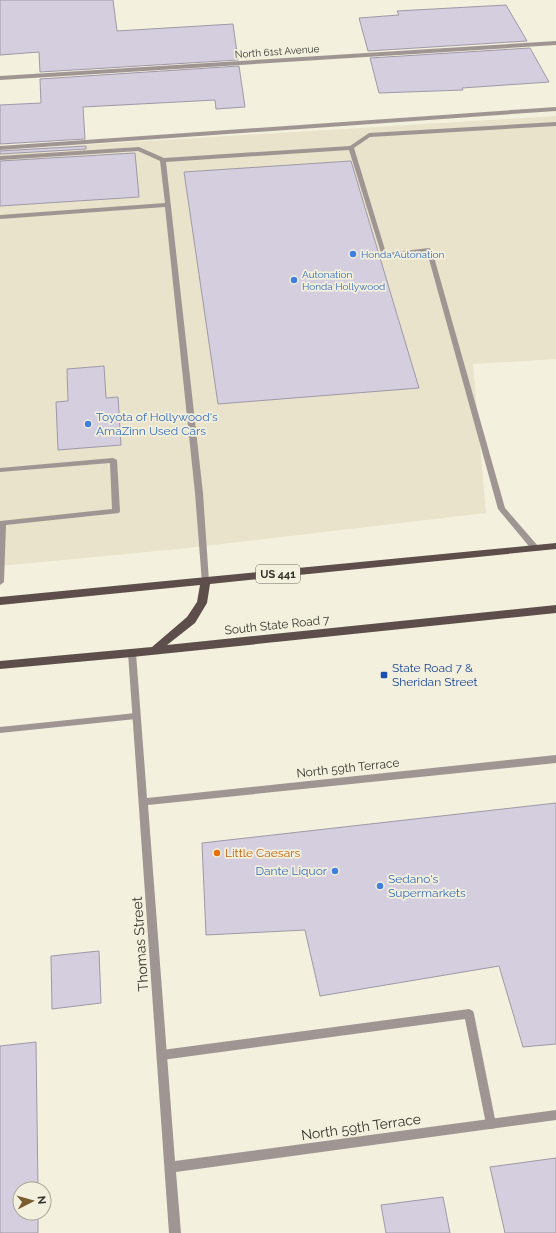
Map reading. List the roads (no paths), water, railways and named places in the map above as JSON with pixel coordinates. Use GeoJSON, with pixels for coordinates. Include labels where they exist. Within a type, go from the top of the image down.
{"type":"FeatureCollection","features":[{"type":"Feature","properties":{"kind":"main road","name":"US 441"},"geometry":{"type":"LineString","coordinates":[[0,601],[556,546]]}},
{"type":"Feature","properties":{"kind":"main road"},"geometry":{"type":"LineString","coordinates":[[155,650],[191,620],[202,602],[205,581]]}},
{"type":"Feature","properties":{"kind":"main road","name":"South State Road 7"},"geometry":{"type":"LineString","coordinates":[[0,665],[132,653],[556,609]]}},
{"type":"Feature","properties":{"kind":"street","name":"North 61st Avenue"},"geometry":{"type":"LineString","coordinates":[[0,78],[556,43]]}},
{"type":"Feature","properties":{"kind":"street"},"geometry":{"type":"LineString","coordinates":[[0,148],[556,109]]}},
{"type":"Feature","properties":{"kind":"street"},"geometry":{"type":"LineString","coordinates":[[0,158],[139,149],[162,160],[351,148],[369,135],[556,124]]}},
{"type":"Feature","properties":{"kind":"street"},"geometry":{"type":"LineString","coordinates":[[351,148],[384,255],[429,250],[502,509],[535,548]]}},
{"type":"Feature","properties":{"kind":"street"},"geometry":{"type":"LineString","coordinates":[[162,160],[199,494],[205,581]]}},
{"type":"Feature","properties":{"kind":"street"},"geometry":{"type":"LineString","coordinates":[[0,217],[167,205]]}},
{"type":"Feature","properties":{"kind":"street"},"geometry":{"type":"LineString","coordinates":[[0,470],[113,460],[116,511],[2,523],[0,582]]}},
{"type":"Feature","properties":{"kind":"street","name":"Thomas Street"},"geometry":{"type":"LineString","coordinates":[[132,653],[175,1233]]}},
{"type":"Feature","properties":{"kind":"street"},"geometry":{"type":"LineString","coordinates":[[0,730],[136,716]]}},
{"type":"Feature","properties":{"kind":"street","name":"North 59th Terrace"},"geometry":{"type":"LineString","coordinates":[[143,802],[556,759]]}},
{"type":"Feature","properties":{"kind":"street"},"geometry":{"type":"LineString","coordinates":[[162,1056],[469,1014],[492,1124]]}},
{"type":"Feature","properties":{"kind":"street","name":"North 59th Terrace"},"geometry":{"type":"LineString","coordinates":[[170,1167],[556,1115]]}},
{"type":"Feature","properties":{"kind":"place","name":"Honda Autonation"},"geometry":{"type":"Point","coordinates":[353,254]}},
{"type":"Feature","properties":{"kind":"place","name":"Autonation Honda Hollywood"},"geometry":{"type":"Point","coordinates":[294,280]}},
{"type":"Feature","properties":{"kind":"place","name":"Toyota of Hollywood's AmaZinn Used Cars"},"geometry":{"type":"Point","coordinates":[88,424]}},
{"type":"Feature","properties":{"kind":"place","name":"State Road 7 & Sheridan Street"},"geometry":{"type":"Point","coordinates":[384,675]}},
{"type":"Feature","properties":{"kind":"place","name":"Little Caesars"},"geometry":{"type":"Point","coordinates":[217,853]}},
{"type":"Feature","properties":{"kind":"place","name":"Dante Liquor"},"geometry":{"type":"Point","coordinates":[335,871]}},
{"type":"Feature","properties":{"kind":"place","name":"Sedano's Supermarkets"},"geometry":{"type":"Point","coordinates":[380,886]}}]}
